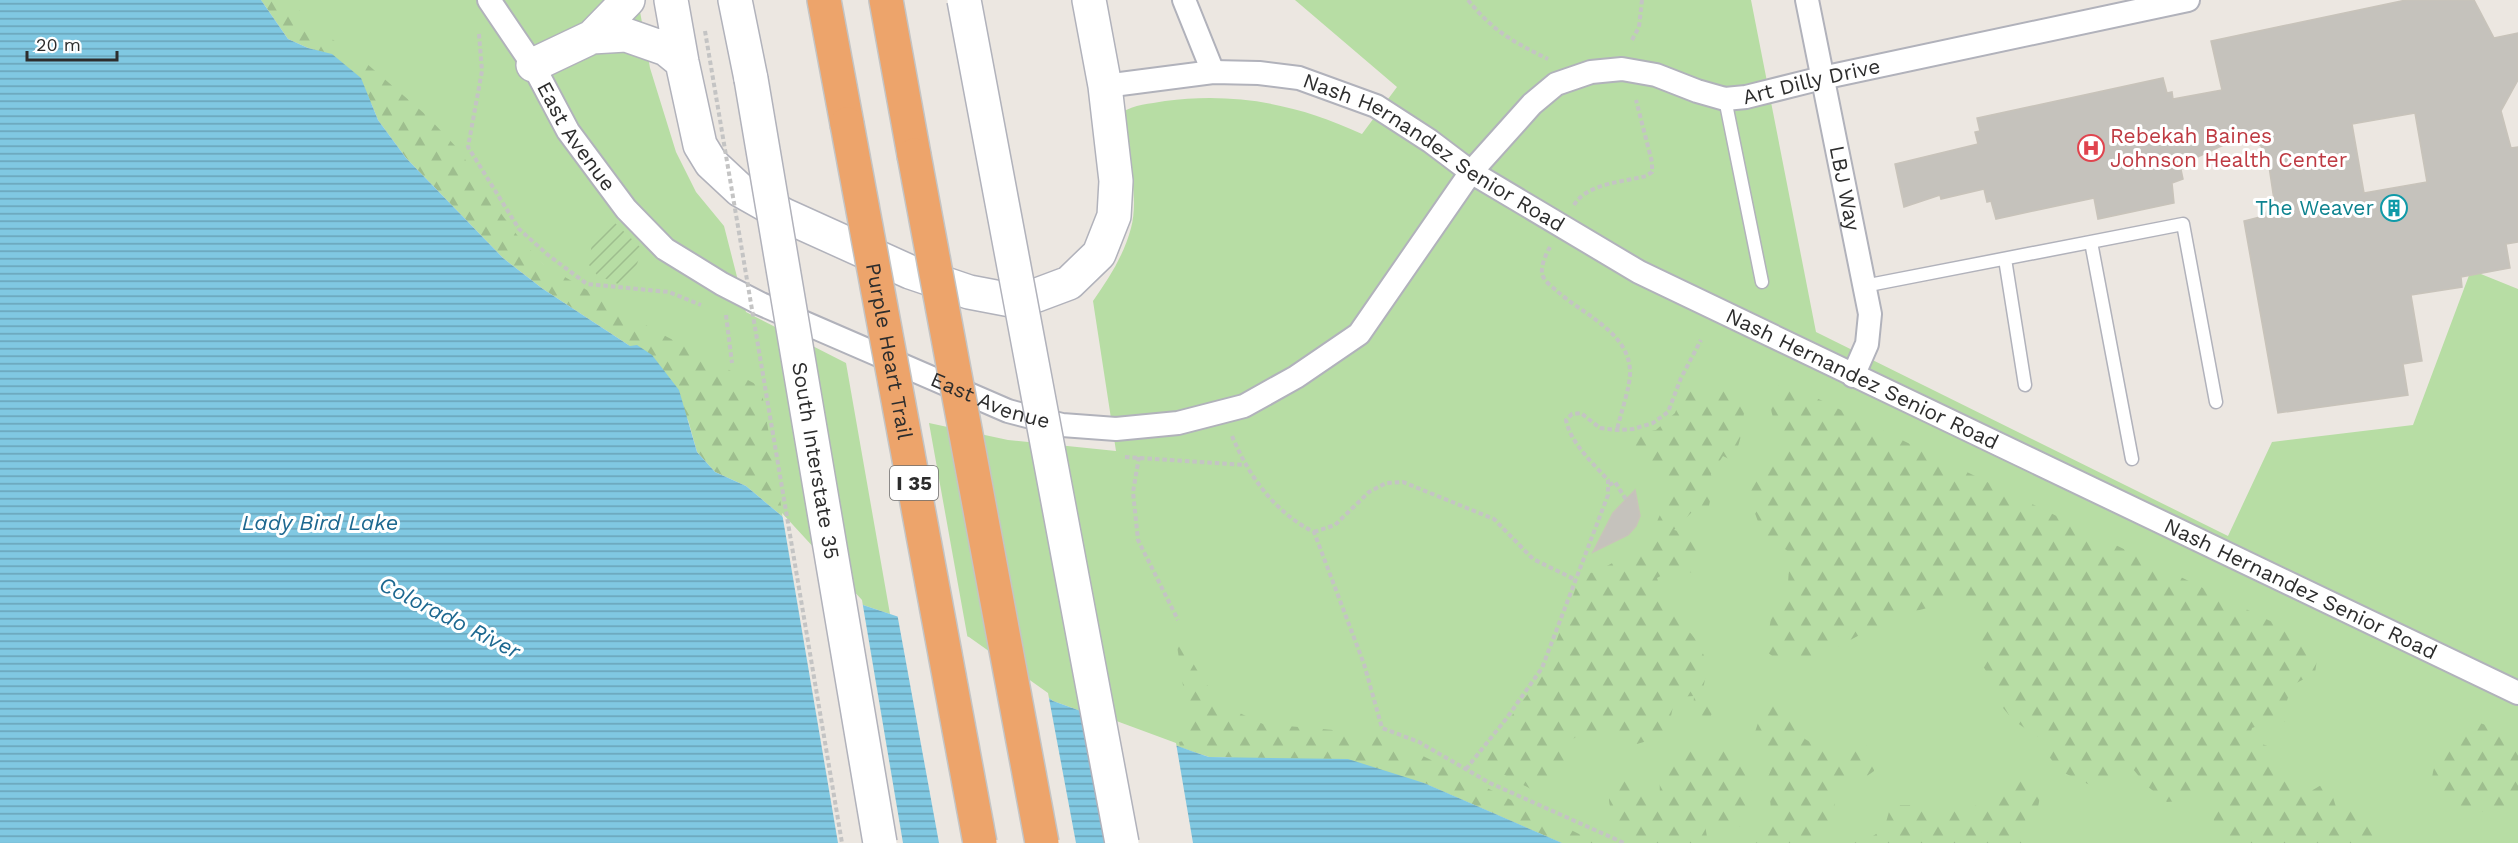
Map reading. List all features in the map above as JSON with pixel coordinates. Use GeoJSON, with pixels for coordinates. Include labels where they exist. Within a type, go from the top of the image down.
{"type":"FeatureCollection","features":[{"type":"Feature","properties":{"kind":"highway","name":"Purple Heart Trail"},"geometry":{"type":"LineString","coordinates":[[824,0],[980,843]]}},
{"type":"Feature","properties":{"kind":"highway"},"geometry":{"type":"LineString","coordinates":[[886,0],[1042,843]]}},
{"type":"Feature","properties":{"kind":"main road"},"geometry":{"type":"LineString","coordinates":[[533,65],[592,37],[628,0]]}},
{"type":"Feature","properties":{"kind":"main road"},"geometry":{"type":"LineString","coordinates":[[671,0],[700,145],[711,163],[740,190],[784,215],[910,272],[969,292],[1011,300],[1037,295],[1069,283],[1099,254],[1114,216],[1116,181],[1105,86],[1089,0]]}},
{"type":"Feature","properties":{"kind":"main road","name":"South Interstate 35"},"geometry":{"type":"LineString","coordinates":[[735,0],[751,79],[880,843]]}},
{"type":"Feature","properties":{"kind":"main road"},"geometry":{"type":"LineString","coordinates":[[964,0],[1122,843]]}},
{"type":"Feature","properties":{"kind":"main road"},"geometry":{"type":"LineString","coordinates":[[592,37],[626,35],[666,50],[682,62]]}},
{"type":"Feature","properties":{"kind":"street","name":"East Avenue"},"geometry":{"type":"LineString","coordinates":[[489,0],[533,65],[568,131],[626,209],[665,249],[722,284],[761,304],[1008,411],[1062,425],[1116,429],[1178,423],[1244,406],[1296,376],[1359,334],[1471,172]]}},
{"type":"Feature","properties":{"kind":"street"},"geometry":{"type":"LineString","coordinates":[[1184,0],[1213,72]]}},
{"type":"Feature","properties":{"kind":"street","name":"LBJ Way"},"geometry":{"type":"LineString","coordinates":[[1807,0],[1870,314],[1867,344],[1853,376]]}},
{"type":"Feature","properties":{"kind":"street","name":"Art Dilly Drive"},"geometry":{"type":"LineString","coordinates":[[1471,172],[1532,104],[1556,84],[1591,72],[1622,69],[1656,75],[1725,99],[1746,97],[1822,78],[2188,0]]}},
{"type":"Feature","properties":{"kind":"street","name":"Nash Hernandez Senior Road"},"geometry":{"type":"LineString","coordinates":[[1105,86],[1213,72],[1259,73],[1299,78],[1376,106],[1430,141],[1471,172],[1640,272],[2518,693]]}},
{"type":"Feature","properties":{"kind":"lane"},"geometry":{"type":"LineString","coordinates":[[1725,99],[1762,282]]}},
{"type":"Feature","properties":{"kind":"lane"},"geometry":{"type":"LineString","coordinates":[[1864,286],[2183,224],[2217,402]]}},
{"type":"Feature","properties":{"kind":"lane"},"geometry":{"type":"LineString","coordinates":[[2091,242],[2132,459]]}},
{"type":"Feature","properties":{"kind":"lane"},"geometry":{"type":"LineString","coordinates":[[2005,259],[2025,385]]}},
{"type":"Feature","properties":{"kind":"path"},"geometry":{"type":"LineString","coordinates":[[1468,0],[1479,14],[1509,40],[1548,59]]}},
{"type":"Feature","properties":{"kind":"path"},"geometry":{"type":"LineString","coordinates":[[1632,40],[1640,27],[1642,0]]}},
{"type":"Feature","properties":{"kind":"path"},"geometry":{"type":"LineString","coordinates":[[479,32],[482,71],[468,147],[519,229],[548,255],[587,284],[669,292],[707,307]]}},
{"type":"Feature","properties":{"kind":"path"},"geometry":{"type":"LineString","coordinates":[[705,32],[842,843]]}},
{"type":"Feature","properties":{"kind":"path"},"geometry":{"type":"LineString","coordinates":[[1574,206],[1579,197],[1589,190],[1646,176],[1652,172],[1652,162],[1636,100]]}},
{"type":"Feature","properties":{"kind":"path"},"geometry":{"type":"LineString","coordinates":[[1548,251],[1542,273],[1547,283],[1572,305],[1596,320],[1615,336],[1625,353],[1630,371],[1617,430]]}},
{"type":"Feature","properties":{"kind":"path"},"geometry":{"type":"LineString","coordinates":[[722,284],[732,363]]}},
{"type":"Feature","properties":{"kind":"path"},"geometry":{"type":"LineString","coordinates":[[717,311],[726,315]]}},
{"type":"Feature","properties":{"kind":"path"},"geometry":{"type":"LineString","coordinates":[[1466,769],[1506,719],[1542,668],[1608,495],[1608,480],[1582,450],[1568,428],[1566,420],[1572,414],[1581,413],[1600,428],[1617,430],[1634,429],[1653,423],[1668,412],[1701,340]]}},
{"type":"Feature","properties":{"kind":"path"},"geometry":{"type":"LineString","coordinates":[[1142,426],[1142,444],[1134,492],[1138,540],[1178,620]]}},
{"type":"Feature","properties":{"kind":"path"},"geometry":{"type":"LineString","coordinates":[[1244,465],[1275,505],[1295,523],[1314,532],[1335,525],[1369,492],[1386,483],[1403,482],[1494,519],[1533,559],[1576,580]]}},
{"type":"Feature","properties":{"kind":"path"},"geometry":{"type":"LineString","coordinates":[[1609,485],[1615,482],[1626,501]]}},
{"type":"Feature","properties":{"kind":"path"},"geometry":{"type":"LineString","coordinates":[[1314,532],[1364,664],[1382,728],[1419,742],[1490,783],[1624,843]]}},
{"type":"Feature","properties":{"kind":"green space"},"geometry":{"type":"Polygon","coordinates":[[[261,0],[638,0],[650,68],[676,152],[696,192],[724,226],[746,312],[846,363],[890,614],[863,605],[630,346],[261,0]]]}},
{"type":"Feature","properties":{"kind":"green space"},"geometry":{"type":"Polygon","coordinates":[[[261,0],[291,0],[307,20],[340,45],[332,54],[308,48],[288,39],[261,0]]]}},
{"type":"Feature","properties":{"kind":"green space"},"geometry":{"type":"Polygon","coordinates":[[[1295,0],[1751,0],[1816,332],[2228,536],[2272,442],[2413,425],[2471,270],[2518,289],[2518,843],[1562,843],[1424,783],[1197,753],[1053,701],[968,640],[929,423],[1008,440],[1116,451],[1093,301],[1120,257],[1128,238],[1133,215],[1133,186],[1121,113],[1137,106],[1165,101],[1216,98],[1241,100],[1290,108],[1362,134],[1397,87],[1295,0]]]}},
{"type":"Feature","properties":{"kind":"green space"},"geometry":{"type":"Polygon","coordinates":[[[366,63],[426,115],[459,150],[497,208],[543,264],[656,331],[761,387],[783,517],[746,486],[715,472],[697,452],[688,420],[637,345],[630,346],[543,289],[503,258],[406,158],[378,120],[361,78],[356,73],[366,63]]]}},
{"type":"Feature","properties":{"kind":"green space"},"geometry":{"type":"Polygon","coordinates":[[[613,221],[641,248],[632,274],[618,284],[597,275],[589,265],[592,242],[613,221]]]}},
{"type":"Feature","properties":{"kind":"green space"},"geometry":{"type":"Polygon","coordinates":[[[1688,380],[1710,396],[1722,388],[1741,393],[1744,410],[1741,436],[1733,461],[1723,456],[1711,474],[1713,484],[1708,512],[1691,513],[1674,530],[1693,535],[1704,552],[1696,573],[1671,570],[1657,578],[1665,603],[1698,642],[1708,665],[1703,689],[1715,706],[1710,718],[1693,713],[1694,696],[1675,697],[1667,735],[1637,744],[1619,736],[1582,733],[1567,743],[1567,760],[1562,773],[1540,794],[1492,768],[1484,758],[1488,749],[1493,751],[1496,745],[1494,740],[1546,669],[1582,571],[1597,572],[1634,550],[1653,531],[1664,509],[1661,494],[1671,488],[1666,476],[1640,460],[1619,437],[1656,430],[1675,413],[1688,380]]]}},
{"type":"Feature","properties":{"kind":"green space"},"geometry":{"type":"Polygon","coordinates":[[[1782,381],[2319,645],[2315,673],[2291,686],[2287,701],[2286,722],[2268,722],[2252,728],[2249,739],[2270,747],[2270,763],[2287,770],[2287,782],[2293,792],[2306,794],[2328,781],[2336,807],[2376,818],[2382,835],[2378,843],[2221,843],[2214,820],[2216,796],[2205,792],[2192,800],[2167,802],[2147,786],[2133,769],[2124,769],[2111,783],[2090,785],[2060,771],[2048,755],[2042,740],[2013,720],[1999,703],[1990,678],[1975,652],[1978,622],[1964,599],[1899,614],[1892,626],[1867,631],[1826,653],[1781,663],[1766,651],[1772,611],[1788,583],[1790,553],[1769,539],[1762,531],[1752,503],[1751,492],[1756,473],[1762,464],[1789,442],[1774,420],[1771,405],[1772,397],[1782,381]]]}},
{"type":"Feature","properties":{"kind":"green space"},"geometry":{"type":"Polygon","coordinates":[[[1175,632],[1204,682],[1231,709],[1263,724],[1379,734],[1597,843],[1562,843],[1424,783],[1348,759],[1209,757],[1180,747],[1179,742],[1191,739],[1175,632]]]}},
{"type":"Feature","properties":{"kind":"green space"},"geometry":{"type":"Polygon","coordinates":[[[1778,701],[1800,713],[1805,739],[1828,753],[1847,747],[1866,745],[1876,754],[1874,771],[1860,781],[1846,776],[1834,786],[1835,803],[1832,817],[1826,830],[1815,843],[1755,843],[1764,839],[1762,822],[1771,810],[1768,777],[1774,763],[1755,732],[1762,711],[1778,701]]]}},
{"type":"Feature","properties":{"kind":"green space"},"geometry":{"type":"Polygon","coordinates":[[[2477,722],[2518,736],[2518,803],[2510,806],[2506,814],[2480,812],[2455,814],[2435,795],[2432,784],[2433,771],[2438,759],[2455,737],[2477,722]]]}},
{"type":"Feature","properties":{"kind":"green space"},"geometry":{"type":"Polygon","coordinates":[[[1721,745],[1744,770],[1752,793],[1740,827],[1705,825],[1708,843],[1650,843],[1610,829],[1616,818],[1610,804],[1610,792],[1625,770],[1660,804],[1660,781],[1663,771],[1675,757],[1692,750],[1721,745]]]}},
{"type":"Feature","properties":{"kind":"green space"},"geometry":{"type":"Polygon","coordinates":[[[2014,778],[2039,778],[2042,787],[2038,807],[2024,815],[2028,831],[2035,843],[1849,843],[1865,841],[1884,829],[1891,805],[1916,805],[1947,812],[1979,805],[2014,778]]]}},
{"type":"Feature","properties":{"kind":"water","name":"Lady Bird Lake"},"geometry":{"type":"Polygon","coordinates":[[[0,0],[261,0],[288,39],[308,48],[332,54],[361,78],[378,120],[406,158],[503,258],[543,289],[630,346],[637,345],[652,355],[679,390],[697,452],[715,472],[746,486],[783,517],[863,605],[968,640],[1053,701],[1197,753],[1209,757],[1348,759],[1424,783],[1562,843],[0,843],[0,0]]]}},
{"type":"Feature","properties":{"kind":"pier"},"geometry":{"type":"Polygon","coordinates":[[[782,513],[862,600],[903,843],[838,843],[782,513]]]}},
{"type":"Feature","properties":{"kind":"pier"},"geometry":{"type":"Polygon","coordinates":[[[897,613],[969,637],[1048,693],[1076,843],[939,843],[897,613]]]}},
{"type":"Feature","properties":{"kind":"pier"},"geometry":{"type":"Polygon","coordinates":[[[1084,709],[1176,743],[1193,843],[1109,843],[1084,709]]]}},
{"type":"Feature","properties":{"kind":"building","name":"The Weaver"},"geometry":{"type":"Polygon","coordinates":[[[2406,0],[2474,0],[2494,38],[2518,33],[2518,80],[2501,111],[2511,148],[2518,147],[2518,242],[2506,244],[2510,268],[2461,277],[2462,287],[2411,295],[2422,361],[2403,364],[2408,395],[2278,413],[2244,221],[2264,216],[2274,200],[2267,153],[2253,137],[2230,142],[2180,165],[2183,179],[2172,183],[2174,203],[2098,219],[2094,198],[1996,219],[1991,201],[1987,202],[1984,189],[1941,199],[1940,195],[1904,207],[1895,164],[1978,144],[1975,132],[1980,131],[1977,118],[2163,78],[2167,93],[2172,92],[2173,99],[2222,90],[2211,41],[2406,0]],[[2415,113],[2352,124],[2364,193],[2427,182],[2415,113]]]}},
{"type":"Feature","properties":{"kind":"building"},"geometry":{"type":"Polygon","coordinates":[[[1635,490],[1640,516],[1636,526],[1628,535],[1593,552],[1613,513],[1635,490]]]}},
{"type":"Feature","properties":{"kind":"place","name":"Rebekah Baines Johnson Health Center"},"geometry":{"type":"Point","coordinates":[2091,148]}},
{"type":"Feature","properties":{"kind":"place","name":"The Weaver"},"geometry":{"type":"Point","coordinates":[2394,208]}},
{"type":"Feature","properties":{"kind":"water label","name":"Colorado River"},"geometry":{"type":"Point","coordinates":[450,617]}}]}
